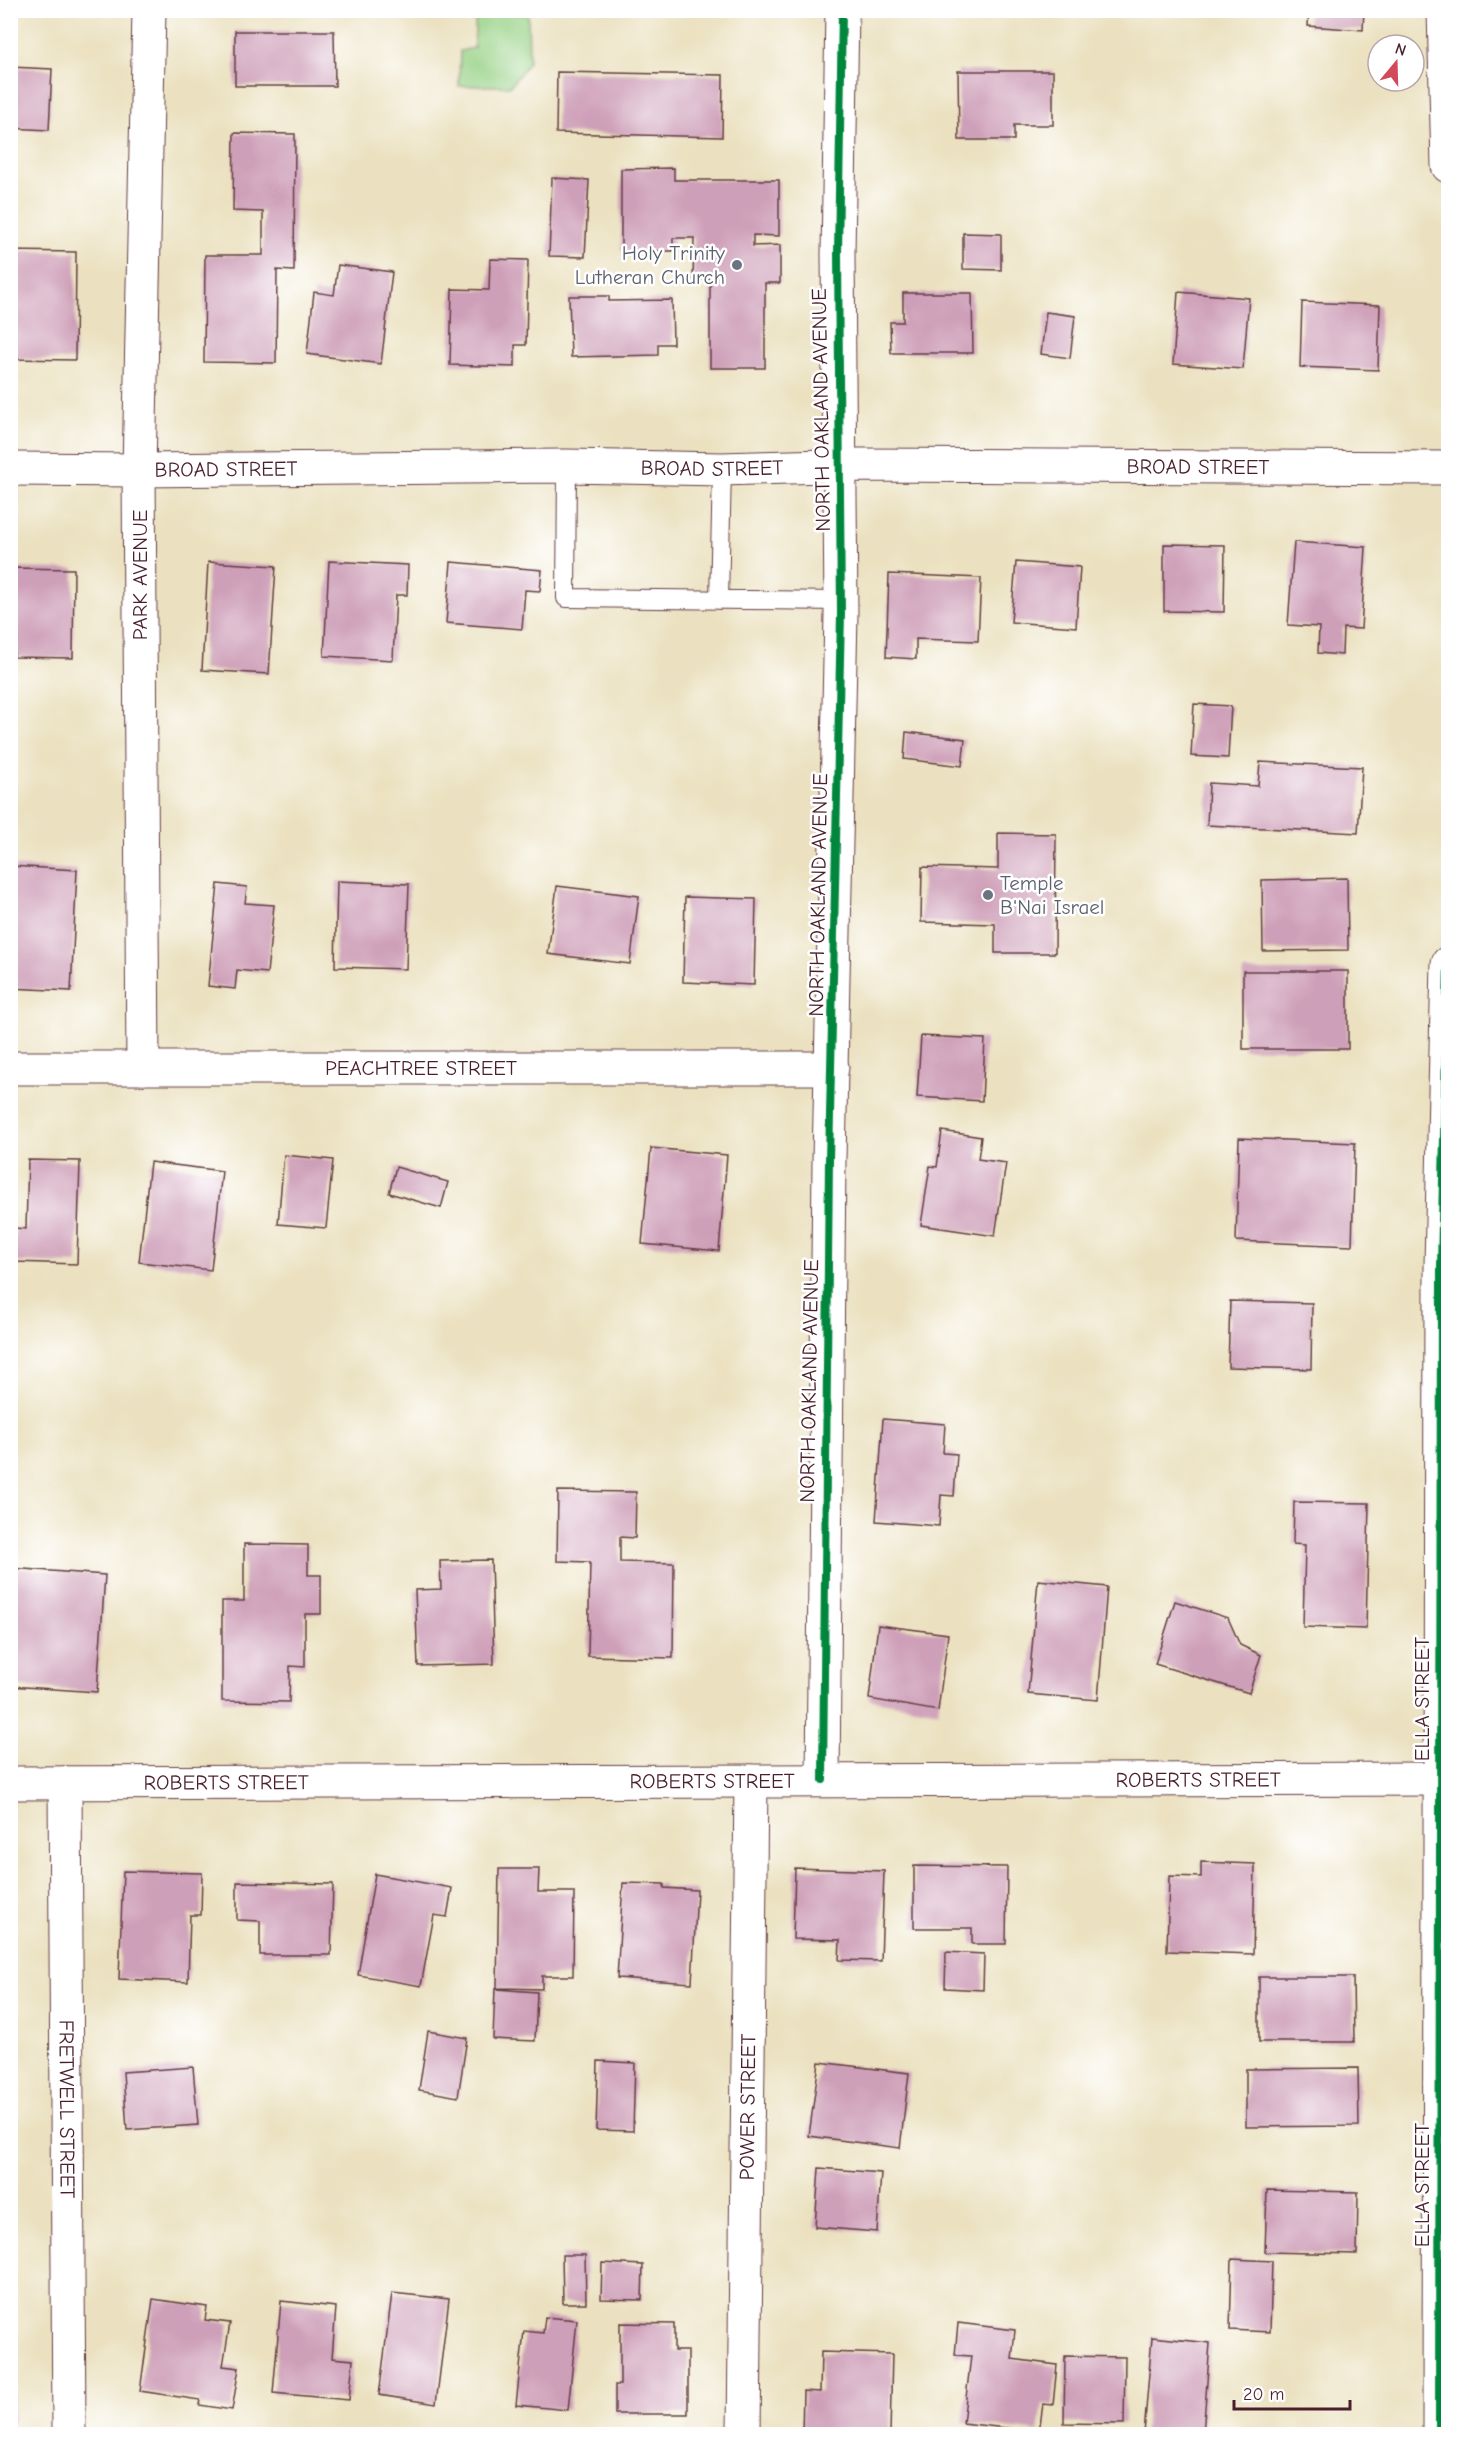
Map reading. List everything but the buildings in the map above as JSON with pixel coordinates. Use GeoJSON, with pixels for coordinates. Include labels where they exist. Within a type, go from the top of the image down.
{"type":"FeatureCollection","features":[{"type":"Feature","properties":{"kind":"street","name":"PARK AVENUE"},"geometry":{"type":"LineString","coordinates":[[143,1068],[139,471],[149,10]]}},
{"type":"Feature","properties":{"kind":"street","name":"NORTH OAKLAND AVENUE"},"geometry":{"type":"LineString","coordinates":[[823,1780],[832,1068],[841,601],[838,254],[842,10]]}},
{"type":"Feature","properties":{"kind":"street"},"geometry":{"type":"LineString","coordinates":[[1444,10],[1449,166]]}},
{"type":"Feature","properties":{"kind":"street","name":"BROAD STREET"},"geometry":{"type":"LineString","coordinates":[[10,469],[139,471],[567,466],[722,469],[839,465],[1449,468]]}},
{"type":"Feature","properties":{"kind":"street","name":"ELLA STREET"},"geometry":{"type":"LineString","coordinates":[[1439,2434],[1449,963]]}},
{"type":"Feature","properties":{"kind":"street","name":"PEACHTREE STREET"},"geometry":{"type":"LineString","coordinates":[[10,1068],[832,1068]]}},
{"type":"Feature","properties":{"kind":"street","name":"ROBERTS STREET"},"geometry":{"type":"LineString","coordinates":[[10,1783],[1444,1779]]}},
{"type":"Feature","properties":{"kind":"street","name":"POWER STREET"},"geometry":{"type":"LineString","coordinates":[[744,2434],[751,1781]]}},
{"type":"Feature","properties":{"kind":"street","name":"FRETWELL STREET"},"geometry":{"type":"LineString","coordinates":[[65,1783],[69,2434]]}},
{"type":"Feature","properties":{"kind":"lane"},"geometry":{"type":"LineString","coordinates":[[567,466],[566,598],[841,601]]}},
{"type":"Feature","properties":{"kind":"lane"},"geometry":{"type":"LineString","coordinates":[[719,600],[722,469]]}},
{"type":"Feature","properties":{"kind":"green space"},"geometry":{"type":"Polygon","coordinates":[[[476,11],[528,11],[529,62],[510,86],[459,86],[460,51],[474,48],[476,11]]]}},
{"type":"Feature","properties":{"kind":"cycle path"},"geometry":{"type":"LineString","coordinates":[[823,1780],[829,1160],[841,614],[838,254],[842,10]]}},
{"type":"Feature","properties":{"kind":"cycle path"},"geometry":{"type":"LineString","coordinates":[[1439,2434],[1441,1266],[1448,963]]}},
{"type":"Feature","properties":{"kind":"place","name":"Holy Trinity Lutheran Church"},"geometry":{"type":"Point","coordinates":[737,265]}},
{"type":"Feature","properties":{"kind":"place","name":"Temple B'Nai Israel"},"geometry":{"type":"Point","coordinates":[988,895]}}]}
